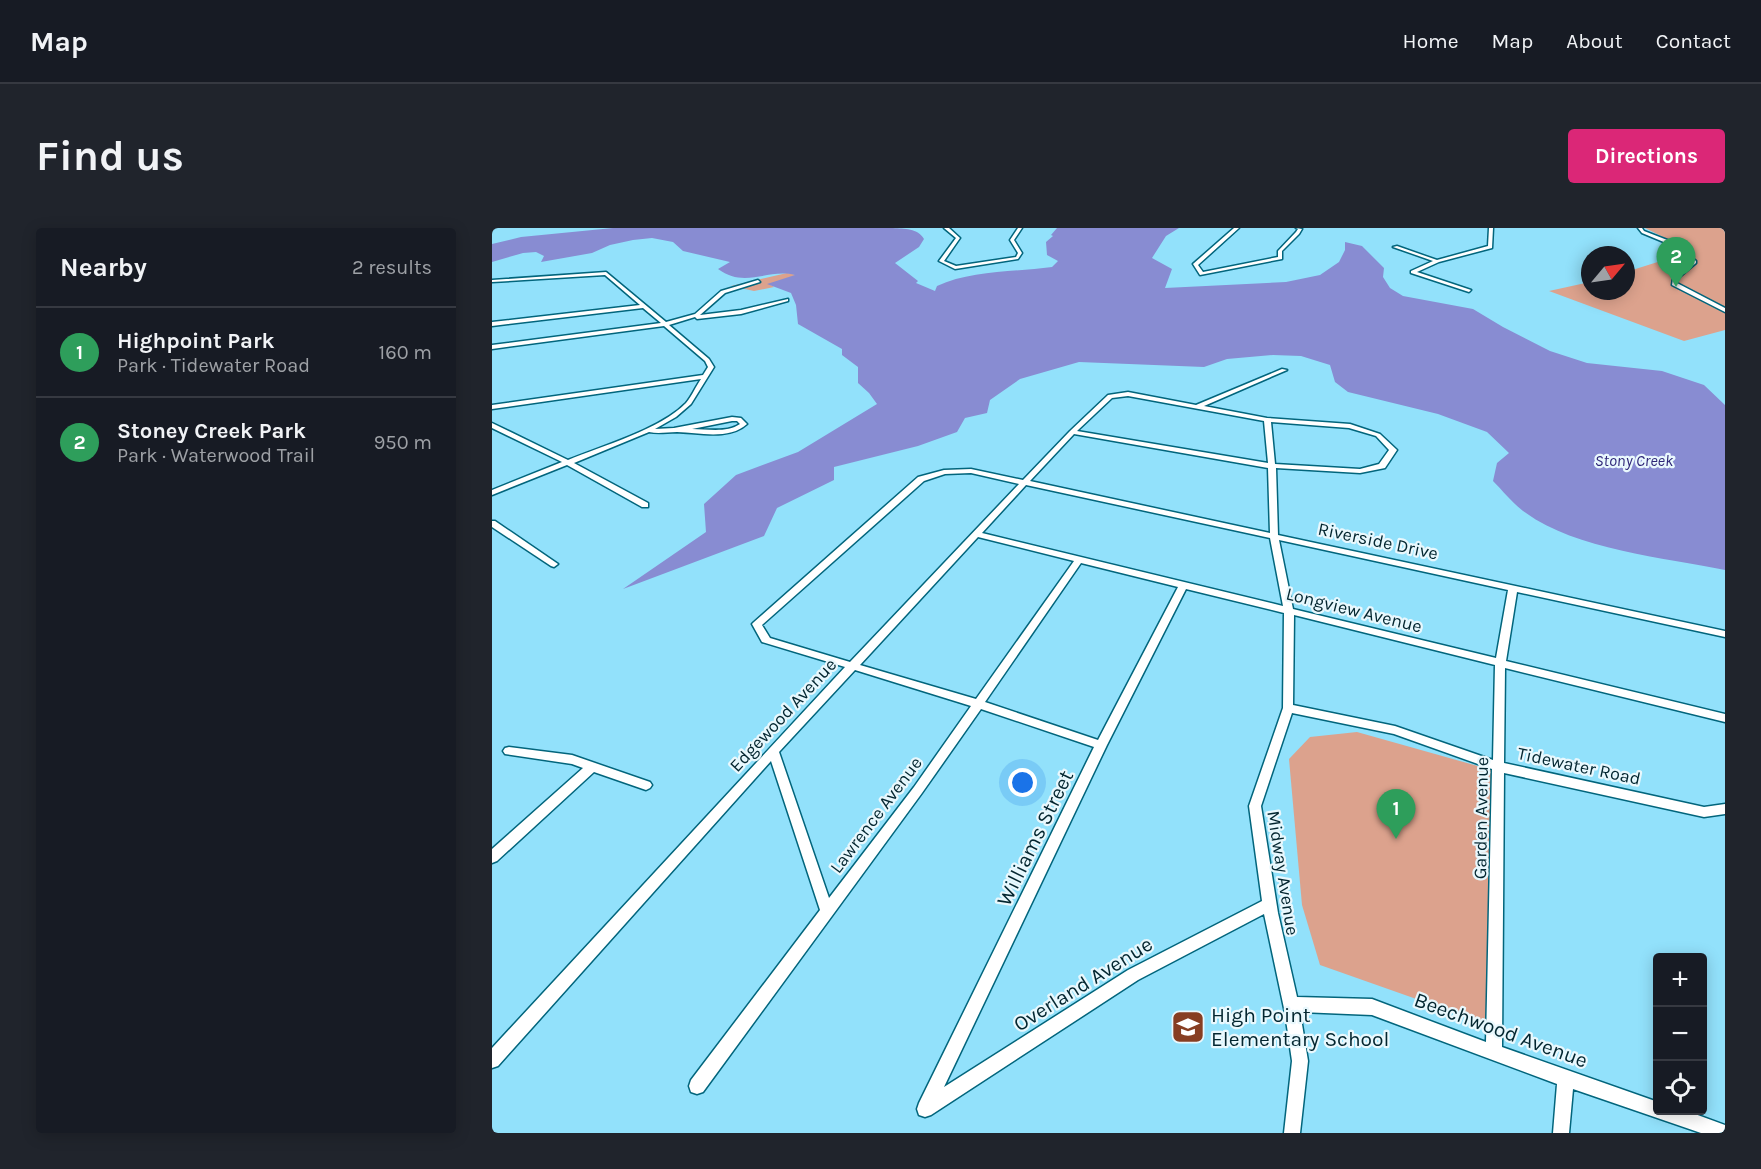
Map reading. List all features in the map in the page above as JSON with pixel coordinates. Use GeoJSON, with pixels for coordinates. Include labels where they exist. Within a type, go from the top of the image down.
{"type":"FeatureCollection","features":[{"type":"Feature","properties":{"kind":"street"},"geometry":{"type":"LineString","coordinates":[[946,228],[958,238],[941,261],[953,268],[1018,258],[1020,253],[1013,244],[1012,237],[1020,228]]}},
{"type":"Feature","properties":{"kind":"street"},"geometry":{"type":"LineString","coordinates":[[1237,228],[1212,249],[1206,258],[1195,265],[1202,274],[1280,258],[1280,251],[1298,233],[1300,229],[1298,228]]}},
{"type":"Feature","properties":{"kind":"street"},"geometry":{"type":"LineString","coordinates":[[1469,291],[1413,272],[1437,261],[1490,247],[1491,228]]}},
{"type":"Feature","properties":{"kind":"street"},"geometry":{"type":"LineString","coordinates":[[1641,228],[1643,232],[1673,244],[1694,262],[1673,281],[1674,284],[1725,310]]}},
{"type":"Feature","properties":{"kind":"street"},"geometry":{"type":"LineString","coordinates":[[1395,247],[1437,261]]}},
{"type":"Feature","properties":{"kind":"street"},"geometry":{"type":"LineString","coordinates":[[492,281],[603,272],[707,360],[711,367],[689,403],[674,416],[648,429],[492,493]]}},
{"type":"Feature","properties":{"kind":"street"},"geometry":{"type":"LineString","coordinates":[[492,347],[666,324],[702,312],[723,292],[758,281]]}},
{"type":"Feature","properties":{"kind":"street"},"geometry":{"type":"LineString","coordinates":[[688,318],[741,312],[786,300]]}},
{"type":"Feature","properties":{"kind":"street"},"geometry":{"type":"LineString","coordinates":[[492,324],[645,306]]}},
{"type":"Feature","properties":{"kind":"street"},"geometry":{"type":"LineString","coordinates":[[1196,407],[1284,370]]}},
{"type":"Feature","properties":{"kind":"street"},"geometry":{"type":"LineString","coordinates":[[492,407],[707,376]]}},
{"type":"Feature","properties":{"kind":"street","name":"Edgewood Avenue"},"geometry":{"type":"LineString","coordinates":[[492,1060],[773,751],[975,534],[1106,399],[1113,394],[1128,394],[1196,407]]}},
{"type":"Feature","properties":{"kind":"street"},"geometry":{"type":"LineString","coordinates":[[1072,432],[1272,466],[1360,471],[1382,466],[1393,450],[1378,435],[1350,426],[1267,420],[1196,407]]}},
{"type":"Feature","properties":{"kind":"street"},"geometry":{"type":"LineString","coordinates":[[648,429],[658,432],[732,419],[740,420],[744,424],[737,429],[722,432],[674,430]]}},
{"type":"Feature","properties":{"kind":"street","name":"Midway Avenue"},"geometry":{"type":"LineString","coordinates":[[1267,420],[1272,466],[1274,536],[1289,611],[1288,708],[1255,806],[1269,904],[1292,1009],[1300,1061],[1292,1133]]}},
{"type":"Feature","properties":{"kind":"street"},"geometry":{"type":"LineString","coordinates":[[492,425],[567,462],[645,505]]}},
{"type":"Feature","properties":{"kind":"street","name":"Riverside Drive"},"geometry":{"type":"LineString","coordinates":[[853,666],[766,640],[757,624],[921,479],[944,472],[971,471],[1725,634]]}},
{"type":"Feature","properties":{"kind":"street"},"geometry":{"type":"LineString","coordinates":[[492,523],[554,564]]}},
{"type":"Feature","properties":{"kind":"street","name":"Longview Avenue"},"geometry":{"type":"LineString","coordinates":[[975,534],[1725,718]]}},
{"type":"Feature","properties":{"kind":"street","name":"Lawrence Avenue"},"geometry":{"type":"LineString","coordinates":[[697,1086],[918,790],[1079,560]]}},
{"type":"Feature","properties":{"kind":"street","name":"Williams Street"},"geometry":{"type":"LineString","coordinates":[[925,1109],[1101,745],[1183,585]]}},
{"type":"Feature","properties":{"kind":"street","name":"Garden Avenue"},"geometry":{"type":"LineString","coordinates":[[1494,1051],[1500,663],[1513,587]]}},
{"type":"Feature","properties":{"kind":"street"},"geometry":{"type":"LineString","coordinates":[[853,666],[979,704],[1101,745]]}},
{"type":"Feature","properties":{"kind":"street","name":"Tidewater Road"},"geometry":{"type":"LineString","coordinates":[[1288,708],[1395,730],[1500,767],[1704,812],[1725,809]]}},
{"type":"Feature","properties":{"kind":"street"},"geometry":{"type":"LineString","coordinates":[[508,751],[562,758],[646,785]]}},
{"type":"Feature","properties":{"kind":"street"},"geometry":{"type":"LineString","coordinates":[[773,751],[827,911]]}},
{"type":"Feature","properties":{"kind":"street"},"geometry":{"type":"LineString","coordinates":[[492,857],[591,768]]}},
{"type":"Feature","properties":{"kind":"street","name":"Overland Avenue"},"geometry":{"type":"LineString","coordinates":[[925,1109],[1133,975],[1269,904]]}},
{"type":"Feature","properties":{"kind":"street","name":"Beechwood Avenue"},"geometry":{"type":"LineString","coordinates":[[1292,1009],[1372,1007],[1566,1079],[1653,1108]]}},
{"type":"Feature","properties":{"kind":"street"},"geometry":{"type":"LineString","coordinates":[[1561,1133],[1566,1079]]}},
{"type":"Feature","properties":{"kind":"street","name":"Beechwood Avenue"},"geometry":{"type":"LineString","coordinates":[[1673,1115],[1725,1133]]}},
{"type":"Feature","properties":{"kind":"shaded area"},"geometry":{"type":"Polygon","coordinates":[[[1645,228],[1725,228],[1725,330],[1684,341],[1549,291],[1581,284],[1581,300],[1635,300],[1635,269],[1683,254],[1679,245],[1645,228]]]}},
{"type":"Feature","properties":{"kind":"shaded area"},"geometry":{"type":"Polygon","coordinates":[[[787,273],[797,275],[769,284],[774,287],[754,291],[731,286],[787,273]]]}},
{"type":"Feature","properties":{"kind":"shaded area"},"geometry":{"type":"Polygon","coordinates":[[[1357,732],[1499,772],[1490,1025],[1320,965],[1302,905],[1289,759],[1310,737],[1357,732]]]}},
{"type":"Feature","properties":{"kind":"water","name":"Stony Creek"},"geometry":{"type":"Polygon","coordinates":[[[613,228],[893,228],[910,230],[918,233],[924,239],[919,247],[895,263],[918,281],[916,283],[935,291],[937,286],[964,277],[1052,267],[1058,261],[1047,255],[1046,242],[1057,228],[1179,228],[1166,236],[1152,258],[1172,269],[1165,288],[1286,282],[1320,275],[1339,262],[1345,250],[1345,242],[1362,246],[1384,268],[1383,277],[1390,288],[1403,296],[1473,309],[1550,351],[1587,363],[1662,371],[1704,385],[1725,405],[1725,570],[1595,544],[1546,525],[1522,510],[1493,481],[1497,463],[1509,453],[1487,432],[1438,414],[1348,392],[1335,382],[1330,365],[1301,356],[1273,355],[1227,359],[1204,367],[1079,362],[1020,379],[990,400],[987,413],[965,418],[957,432],[918,446],[834,467],[834,480],[777,508],[764,536],[623,589],[706,532],[704,504],[736,475],[798,452],[877,404],[858,383],[858,367],[842,355],[842,349],[798,324],[796,305],[791,293],[767,284],[795,275],[775,274],[747,278],[728,275],[718,269],[730,262],[683,251],[673,242],[652,238],[633,240],[610,245],[592,253],[541,262],[544,256],[536,252],[523,253],[492,262],[492,244],[521,237],[613,228]]]}},
{"type":"Feature","properties":{"kind":"place","name":"Stoney Creek Park"},"geometry":{"type":"Point","coordinates":[1676,287]}},
{"type":"Feature","properties":{"kind":"place","name":"Highpoint Park"},"geometry":{"type":"Point","coordinates":[1396,839]}},
{"type":"Feature","properties":{"kind":"place","name":"High Point Elementary School"},"geometry":{"type":"Point","coordinates":[1188,1027]}}]}
